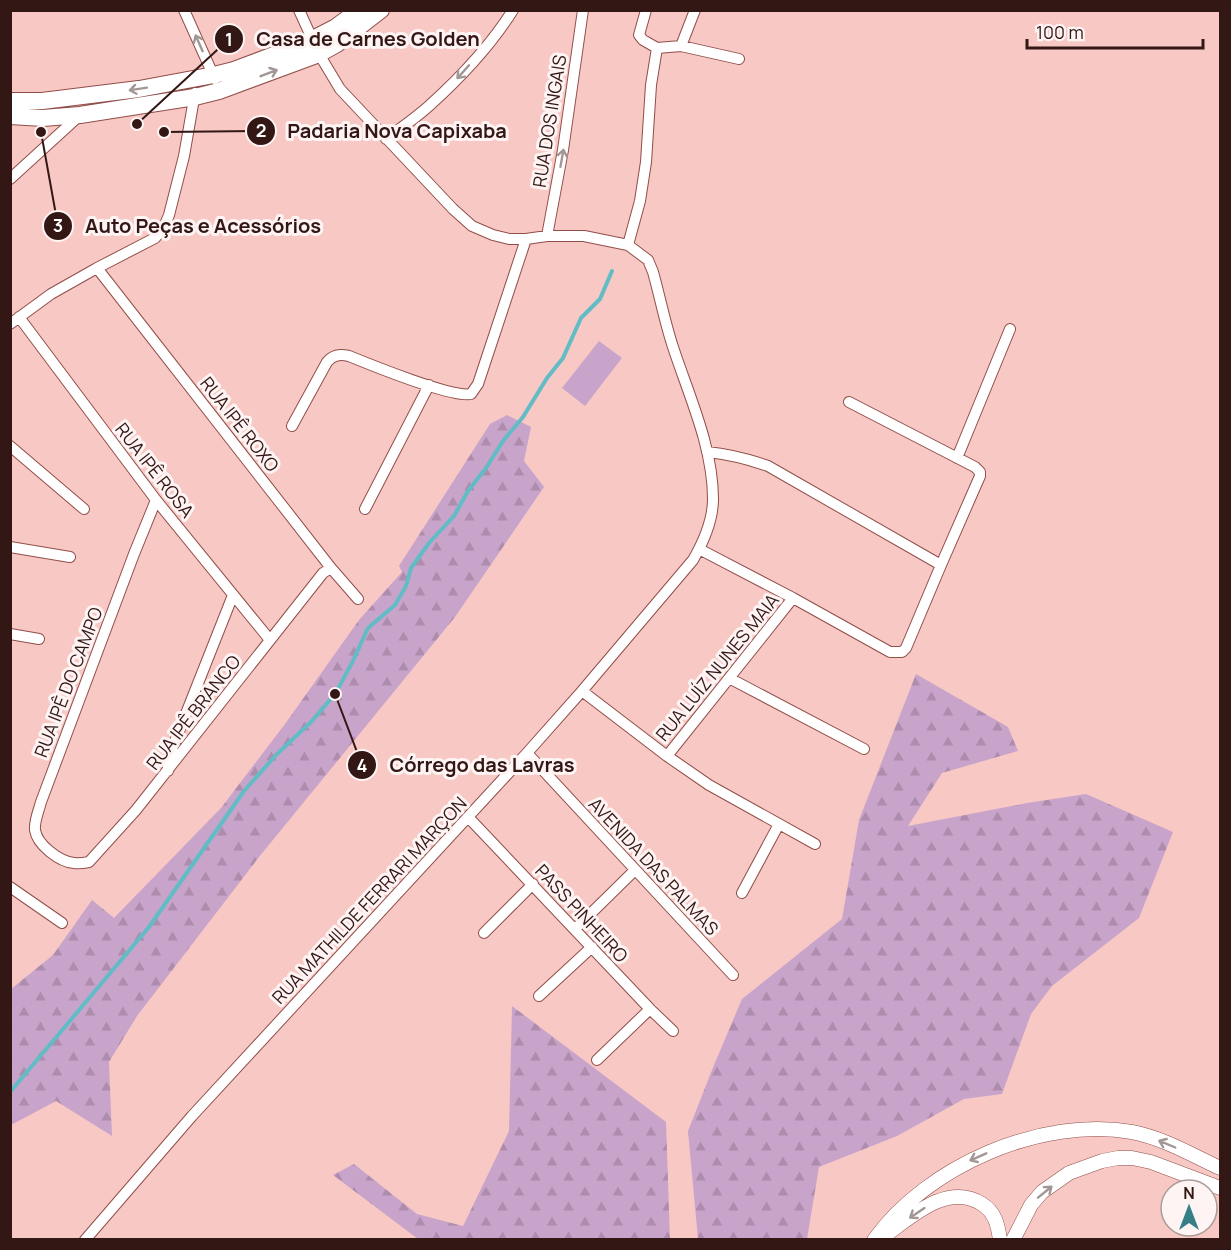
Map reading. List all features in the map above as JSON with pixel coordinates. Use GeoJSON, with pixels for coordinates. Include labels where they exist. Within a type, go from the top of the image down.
{"type":"FeatureCollection","features":[{"type":"Feature","properties":{"kind":"main road"},"geometry":{"type":"LineString","coordinates":[[316,47],[336,27],[359,10]]}},
{"type":"Feature","properties":{"kind":"main road"},"geometry":{"type":"LineString","coordinates":[[10,116],[43,118],[80,115],[195,97],[234,70],[345,38],[381,10]]}},
{"type":"Feature","properties":{"kind":"main road"},"geometry":{"type":"LineString","coordinates":[[10,101],[42,101],[85,96],[196,79],[216,83]]}},
{"type":"Feature","properties":{"kind":"main road"},"geometry":{"type":"LineString","coordinates":[[877,1239],[883,1227],[932,1184],[968,1161],[1003,1146],[1036,1137],[1098,1130],[1132,1132],[1165,1142],[1221,1168]]}},
{"type":"Feature","properties":{"kind":"main road"},"geometry":{"type":"LineString","coordinates":[[1013,1239],[1030,1205],[1042,1192],[1069,1173],[1102,1161],[1132,1158],[1151,1162],[1221,1188]]}},
{"type":"Feature","properties":{"kind":"main road"},"geometry":{"type":"LineString","coordinates":[[877,1239],[928,1205],[959,1197],[977,1201],[992,1211],[1000,1239]]}},
{"type":"Feature","properties":{"kind":"street"},"geometry":{"type":"LineString","coordinates":[[184,10],[216,83]]}},
{"type":"Feature","properties":{"kind":"street"},"geometry":{"type":"LineString","coordinates":[[299,10],[316,47],[340,89],[453,209],[472,226],[509,239],[584,236],[628,245],[640,201],[646,162],[651,85],[657,48]]}},
{"type":"Feature","properties":{"kind":"street"},"geometry":{"type":"LineString","coordinates":[[386,139],[429,106],[460,75],[503,27],[513,10]]}},
{"type":"Feature","properties":{"kind":"street","name":"RUA DOS INGAIS"},"geometry":{"type":"LineString","coordinates":[[547,236],[563,150],[583,10]]}},
{"type":"Feature","properties":{"kind":"street"},"geometry":{"type":"LineString","coordinates":[[646,10],[639,37],[657,48],[681,46],[739,59]]}},
{"type":"Feature","properties":{"kind":"street"},"geometry":{"type":"LineString","coordinates":[[681,46],[695,10]]}},
{"type":"Feature","properties":{"kind":"street"},"geometry":{"type":"LineString","coordinates":[[15,320],[51,294],[155,238],[164,227],[184,156],[196,79]]}},
{"type":"Feature","properties":{"kind":"street"},"geometry":{"type":"LineString","coordinates":[[10,178],[80,115],[85,96]]}},
{"type":"Feature","properties":{"kind":"street"},"geometry":{"type":"LineString","coordinates":[[292,426],[327,362],[334,356],[349,356],[429,385],[464,395],[471,394],[478,384],[526,239]]}},
{"type":"Feature","properties":{"kind":"street","name":"RUA MATHILDE FERRARI MARÇON"},"geometry":{"type":"LineString","coordinates":[[85,1239],[192,1116],[582,692],[693,560],[710,522],[713,500],[711,472],[704,436],[673,345],[653,272],[648,260],[628,245]]}},
{"type":"Feature","properties":{"kind":"street","name":"RUA IPÊ ROXO"},"geometry":{"type":"LineString","coordinates":[[97,268],[331,568],[358,599]]}},
{"type":"Feature","properties":{"kind":"street","name":"RUA IPÊ ROSA"},"geometry":{"type":"LineString","coordinates":[[15,320],[156,500],[270,640]]}},
{"type":"Feature","properties":{"kind":"street"},"geometry":{"type":"LineString","coordinates":[[957,458],[1010,329]]}},
{"type":"Feature","properties":{"kind":"street"},"geometry":{"type":"LineString","coordinates":[[365,509],[429,385]]}},
{"type":"Feature","properties":{"kind":"street"},"geometry":{"type":"LineString","coordinates":[[699,549],[890,652],[902,652],[906,648],[980,472],[849,402]]}},
{"type":"Feature","properties":{"kind":"street"},"geometry":{"type":"LineString","coordinates":[[10,446],[84,509]]}},
{"type":"Feature","properties":{"kind":"street"},"geometry":{"type":"LineString","coordinates":[[706,452],[729,455],[768,466],[940,565]]}},
{"type":"Feature","properties":{"kind":"street","name":"RUA IPÊ DO CAMPO"},"geometry":{"type":"LineString","coordinates":[[71,863],[44,847],[37,837],[36,820],[41,801],[156,500]]}},
{"type":"Feature","properties":{"kind":"street"},"geometry":{"type":"LineString","coordinates":[[10,547],[70,557]]}},
{"type":"Feature","properties":{"kind":"street","name":"RUA IPÊ BRANCO"},"geometry":{"type":"LineString","coordinates":[[71,863],[88,862],[136,810],[323,573],[331,568]]}},
{"type":"Feature","properties":{"kind":"street"},"geometry":{"type":"LineString","coordinates":[[168,771],[168,759],[233,595]]}},
{"type":"Feature","properties":{"kind":"street","name":"RUA LUÍZ NUNES MAIA"},"geometry":{"type":"LineString","coordinates":[[667,756],[793,598]]}},
{"type":"Feature","properties":{"kind":"street"},"geometry":{"type":"LineString","coordinates":[[10,634],[39,639]]}},
{"type":"Feature","properties":{"kind":"street"},"geometry":{"type":"LineString","coordinates":[[729,678],[864,749]]}},
{"type":"Feature","properties":{"kind":"street"},"geometry":{"type":"LineString","coordinates":[[582,692],[709,785],[815,844]]}},
{"type":"Feature","properties":{"kind":"street","name":"AVENIDA DAS PALMAS"},"geometry":{"type":"LineString","coordinates":[[527,753],[733,975]]}},
{"type":"Feature","properties":{"kind":"street","name":"PASS PINHEIRO"},"geometry":{"type":"LineString","coordinates":[[468,817],[673,1031]]}},
{"type":"Feature","properties":{"kind":"street"},"geometry":{"type":"LineString","coordinates":[[742,893],[779,824]]}},
{"type":"Feature","properties":{"kind":"street"},"geometry":{"type":"LineString","coordinates":[[575,929],[635,870]]}},
{"type":"Feature","properties":{"kind":"street"},"geometry":{"type":"LineString","coordinates":[[484,933],[533,884]]}},
{"type":"Feature","properties":{"kind":"street"},"geometry":{"type":"LineString","coordinates":[[10,887],[62,923]]}},
{"type":"Feature","properties":{"kind":"street"},"geometry":{"type":"LineString","coordinates":[[539,996],[592,947]]}},
{"type":"Feature","properties":{"kind":"street"},"geometry":{"type":"LineString","coordinates":[[597,1060],[650,1009]]}},
{"type":"Feature","properties":{"kind":"green space"},"geometry":{"type":"Polygon","coordinates":[[[599,341],[622,358],[585,406],[562,388],[599,341]]]}},
{"type":"Feature","properties":{"kind":"green space"},"geometry":{"type":"Polygon","coordinates":[[[507,415],[531,427],[524,461],[544,487],[455,617],[259,857],[137,1016],[109,1062],[112,1136],[56,1101],[11,1125],[11,989],[53,955],[92,900],[114,918],[221,808],[285,724],[359,620],[402,572],[399,566],[490,424],[507,415]]]}},
{"type":"Feature","properties":{"kind":"green space"},"geometry":{"type":"Polygon","coordinates":[[[916,674],[1008,727],[1018,751],[942,773],[908,826],[1086,794],[1173,832],[1139,918],[1052,986],[1031,1014],[1002,1094],[964,1099],[897,1136],[819,1167],[807,1239],[698,1239],[688,1131],[742,999],[842,919],[859,820],[916,674]]]}},
{"type":"Feature","properties":{"kind":"green space"},"geometry":{"type":"Polygon","coordinates":[[[512,1006],[666,1122],[670,1239],[418,1239],[333,1175],[354,1164],[417,1214],[463,1226],[509,1131],[512,1006]]]}},
{"type":"Feature","properties":{"kind":"waterway"},"geometry":{"type":"LineString","coordinates":[[10,1092],[149,927],[244,791],[335,694],[368,628],[395,605],[406,586],[411,568],[429,543],[454,516],[468,491],[563,358],[581,318],[600,299],[612,271]]}},
{"type":"Feature","properties":{"kind":"place","name":"Casa de Carnes Golden"},"geometry":{"type":"Point","coordinates":[137,124]}},
{"type":"Feature","properties":{"kind":"place","name":"Auto Peças e Acessórios"},"geometry":{"type":"Point","coordinates":[41,132]}},
{"type":"Feature","properties":{"kind":"place","name":"Padaria Nova Capixaba"},"geometry":{"type":"Point","coordinates":[164,132]}},
{"type":"Feature","properties":{"kind":"place","name":"Córrego das Lavras"},"geometry":{"type":"Point","coordinates":[335,694]}}]}
